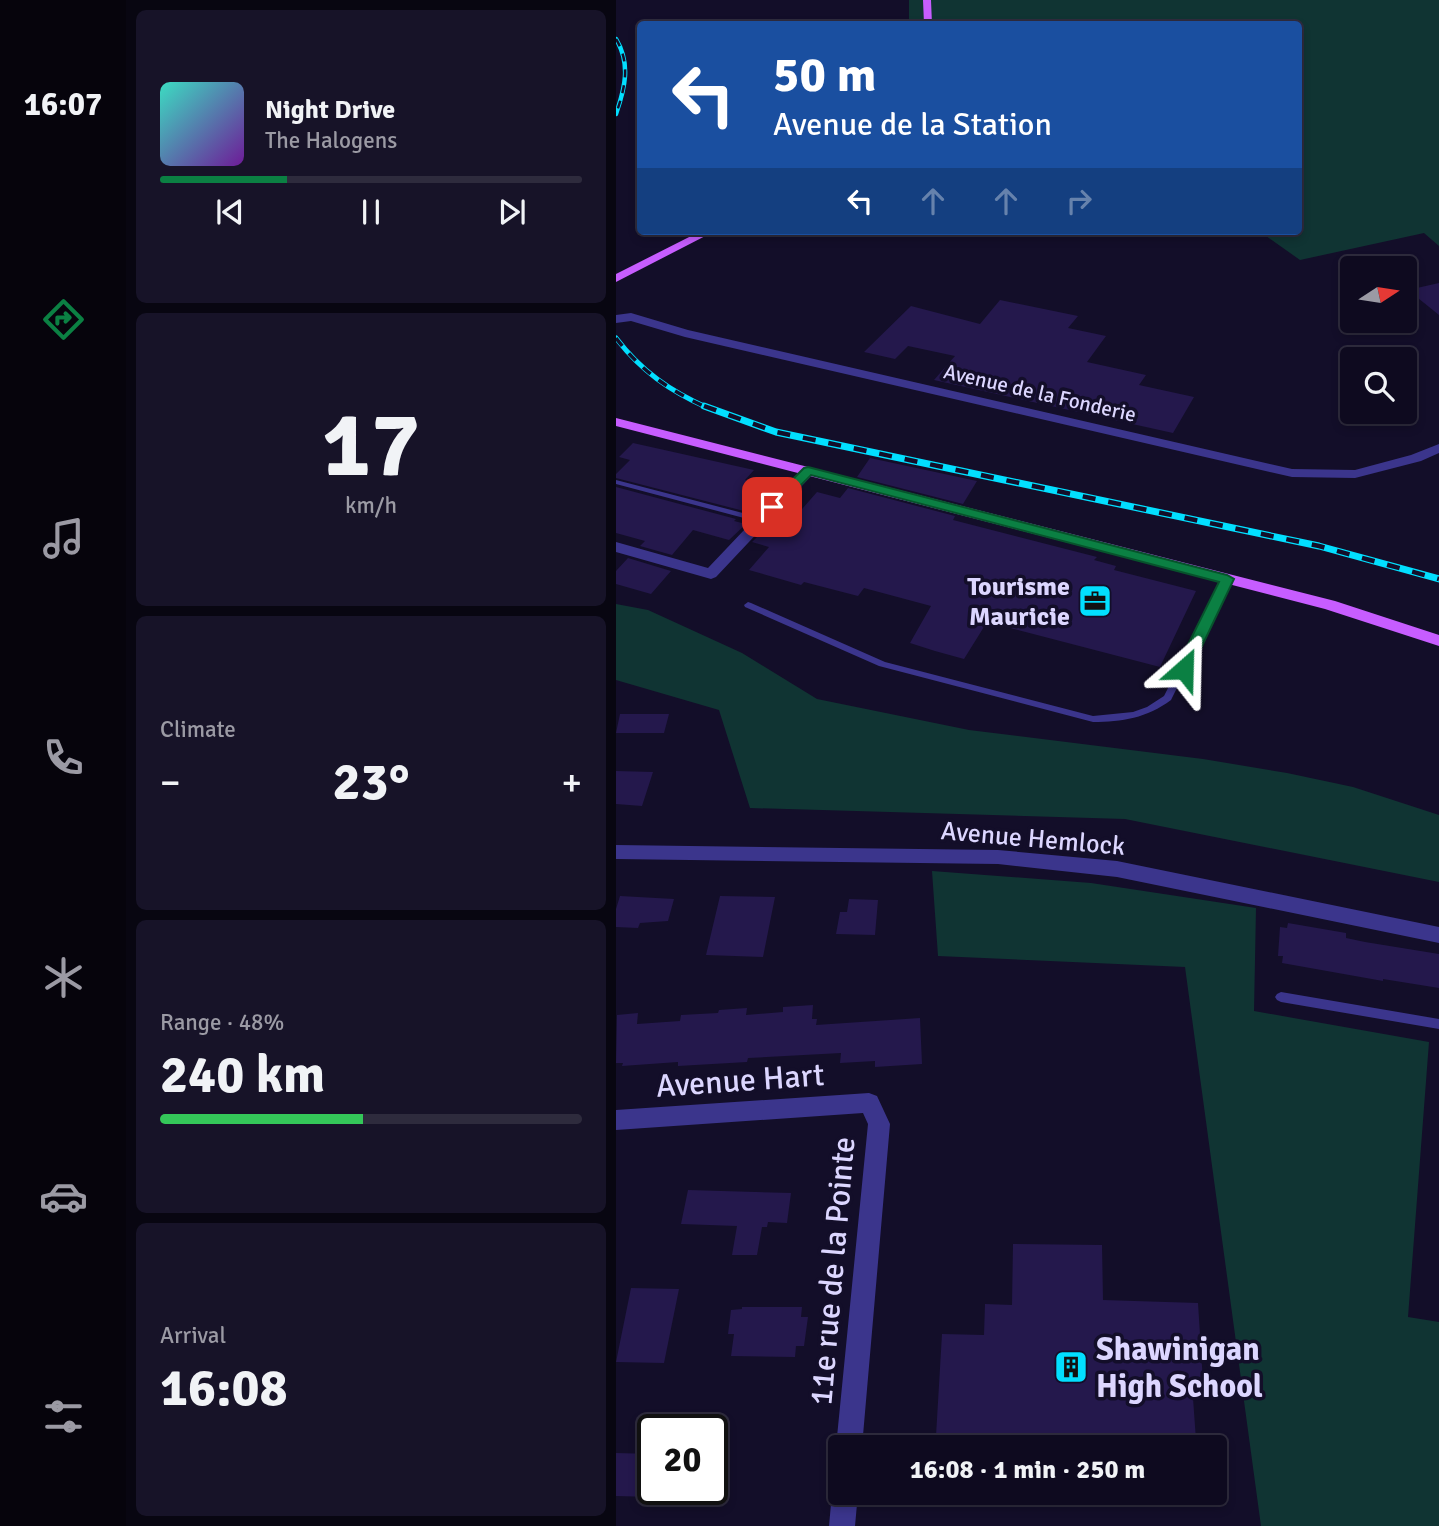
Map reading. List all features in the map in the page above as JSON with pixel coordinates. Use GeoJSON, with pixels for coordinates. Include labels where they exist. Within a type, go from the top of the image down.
{"type":"FeatureCollection","features":[{"type":"Feature","properties":{"kind":"main road"},"geometry":{"type":"LineString","coordinates":[[927,0],[928,21]]}},
{"type":"Feature","properties":{"kind":"main road"},"geometry":{"type":"LineString","coordinates":[[616,279],[701,235]]}},
{"type":"Feature","properties":{"kind":"main road"},"geometry":{"type":"LineString","coordinates":[[616,422],[1329,605],[1439,641]]}},
{"type":"Feature","properties":{"kind":"street","name":"Avenue de la Fonderie"},"geometry":{"type":"LineString","coordinates":[[616,319],[631,317],[685,333],[1292,473],[1355,474],[1416,458],[1439,448]]}},
{"type":"Feature","properties":{"kind":"street"},"geometry":{"type":"LineString","coordinates":[[616,547],[711,574],[808,471]]}},
{"type":"Feature","properties":{"kind":"street","name":"Avenue Hemlock"},"geometry":{"type":"LineString","coordinates":[[616,852],[998,857],[1104,868],[1439,935]]}},
{"type":"Feature","properties":{"kind":"street","name":"Avenue Hart"},"geometry":{"type":"LineString","coordinates":[[616,1120],[869,1103]]}},
{"type":"Feature","properties":{"kind":"street","name":"11e rue de la Pointe"},"geometry":{"type":"LineString","coordinates":[[850,1435],[879,1124],[869,1103]]}},
{"type":"Feature","properties":{"kind":"street"},"geometry":{"type":"LineString","coordinates":[[842,1526],[844,1505]]}},
{"type":"Feature","properties":{"kind":"lane"},"geometry":{"type":"LineString","coordinates":[[616,482],[759,520]]}},
{"type":"Feature","properties":{"kind":"lane"},"geometry":{"type":"LineString","coordinates":[[748,605],[882,664],[1093,719],[1119,719],[1156,708],[1168,698],[1227,579]]}},
{"type":"Feature","properties":{"kind":"lane"},"geometry":{"type":"LineString","coordinates":[[1281,997],[1439,1024]]}},
{"type":"Feature","properties":{"kind":"green space"},"geometry":{"type":"Polygon","coordinates":[[[909,0],[1439,0],[1439,246],[1424,233],[1300,260],[1265,235],[1302,235],[1302,21],[909,21],[909,0]]]}},
{"type":"Feature","properties":{"kind":"green space"},"geometry":{"type":"Polygon","coordinates":[[[616,604],[648,610],[742,653],[817,699],[969,730],[1203,759],[1287,773],[1353,787],[1439,815],[1439,882],[1125,819],[750,808],[719,710],[616,680],[616,604]]]}},
{"type":"Feature","properties":{"kind":"green space"},"geometry":{"type":"Polygon","coordinates":[[[932,871],[1091,883],[1256,908],[1254,1011],[1429,1042],[1408,1317],[1439,1322],[1439,1526],[1261,1526],[1185,967],[938,956],[932,871]]]}},
{"type":"Feature","properties":{"kind":"building"},"geometry":{"type":"Polygon","coordinates":[[[1439,283],[1439,315],[1418,298],[1418,288],[1439,283]]]}},
{"type":"Feature","properties":{"kind":"building"},"geometry":{"type":"Polygon","coordinates":[[[1000,300],[1078,316],[1068,328],[1106,336],[1087,362],[1146,375],[1139,385],[1194,397],[1173,433],[934,380],[955,356],[908,346],[895,359],[864,352],[911,306],[980,324],[1000,300]]]}},
{"type":"Feature","properties":{"kind":"building"},"geometry":{"type":"Polygon","coordinates":[[[633,443],[754,470],[745,480],[766,485],[744,511],[616,478],[616,474],[630,460],[619,457],[633,443]]]}},
{"type":"Feature","properties":{"kind":"building"},"geometry":{"type":"Polygon","coordinates":[[[870,458],[977,481],[963,504],[857,477],[870,458]]]}},
{"type":"Feature","properties":{"kind":"building"},"geometry":{"type":"Polygon","coordinates":[[[616,487],[746,524],[729,540],[693,530],[672,555],[640,546],[645,541],[616,533],[616,487]]]}},
{"type":"Feature","properties":{"kind":"building"},"geometry":{"type":"Polygon","coordinates":[[[848,488],[955,516],[953,520],[1097,557],[1094,560],[1116,566],[1114,570],[1196,591],[1160,667],[987,622],[964,659],[935,651],[910,643],[931,606],[864,588],[858,596],[804,582],[801,585],[749,570],[769,547],[752,542],[765,529],[781,533],[817,492],[840,498],[848,488]]]}},
{"type":"Feature","properties":{"kind":"building"},"geometry":{"type":"Polygon","coordinates":[[[628,558],[671,571],[651,594],[616,584],[616,571],[628,558]]]}},
{"type":"Feature","properties":{"kind":"building"},"geometry":{"type":"Polygon","coordinates":[[[620,714],[669,714],[664,733],[616,733],[620,714]]]}},
{"type":"Feature","properties":{"kind":"building"},"geometry":{"type":"Polygon","coordinates":[[[616,771],[653,772],[642,806],[616,804],[616,771]]]}},
{"type":"Feature","properties":{"kind":"building"},"geometry":{"type":"Polygon","coordinates":[[[620,896],[674,899],[668,921],[640,923],[638,928],[616,927],[616,909],[620,896]]]}},
{"type":"Feature","properties":{"kind":"building"},"geometry":{"type":"Polygon","coordinates":[[[720,896],[775,897],[763,957],[706,955],[720,896]]]}},
{"type":"Feature","properties":{"kind":"building"},"geometry":{"type":"Polygon","coordinates":[[[849,899],[878,900],[875,935],[836,934],[840,912],[847,912],[849,899]]]}},
{"type":"Feature","properties":{"kind":"building"},"geometry":{"type":"Polygon","coordinates":[[[1288,923],[1346,933],[1346,938],[1365,942],[1439,954],[1439,988],[1282,963],[1283,956],[1278,956],[1280,927],[1287,928],[1288,923]]]}},
{"type":"Feature","properties":{"kind":"building"},"geometry":{"type":"Polygon","coordinates":[[[813,1005],[812,1019],[817,1019],[816,1025],[920,1018],[922,1064],[875,1067],[875,1061],[840,1063],[841,1053],[748,1058],[747,1062],[678,1066],[678,1062],[622,1066],[623,1063],[616,1063],[617,1015],[638,1013],[637,1024],[680,1021],[681,1015],[718,1013],[719,1010],[747,1008],[746,1015],[783,1012],[783,1007],[813,1005]]]}},
{"type":"Feature","properties":{"kind":"building"},"geometry":{"type":"Polygon","coordinates":[[[688,1190],[791,1193],[787,1223],[768,1222],[767,1227],[762,1227],[757,1255],[732,1255],[737,1226],[681,1224],[688,1190]]]}},
{"type":"Feature","properties":{"kind":"building","name":"Shawinigan High School"},"geometry":{"type":"Polygon","coordinates":[[[1013,1244],[1102,1245],[1103,1300],[1198,1303],[1204,1398],[1193,1398],[1196,1435],[936,1435],[942,1334],[984,1335],[985,1304],[1012,1305],[1013,1244]]]}},
{"type":"Feature","properties":{"kind":"building"},"geometry":{"type":"Polygon","coordinates":[[[631,1288],[679,1289],[664,1363],[616,1362],[631,1288]]]}},
{"type":"Feature","properties":{"kind":"building"},"geometry":{"type":"Polygon","coordinates":[[[742,1307],[802,1307],[801,1317],[808,1317],[804,1346],[796,1346],[795,1357],[731,1356],[734,1334],[728,1334],[731,1310],[742,1307]]]}},
{"type":"Feature","properties":{"kind":"building"},"geometry":{"type":"Polygon","coordinates":[[[616,1453],[637,1454],[637,1497],[616,1496],[616,1453]]]}},
{"type":"Feature","properties":{"kind":"railway"},"geometry":{"type":"LineString","coordinates":[[616,39],[625,67],[622,95],[616,114]]}},
{"type":"Feature","properties":{"kind":"railway"},"geometry":{"type":"LineString","coordinates":[[616,338],[657,379],[708,408]]}},
{"type":"Feature","properties":{"kind":"railway"},"geometry":{"type":"LineString","coordinates":[[704,406],[776,432],[1319,546],[1439,579]]}},
{"type":"Feature","properties":{"kind":"place","name":"Tourisme Mauricie"},"geometry":{"type":"Point","coordinates":[1095,601]}},
{"type":"Feature","properties":{"kind":"place","name":"Shawinigan High School"},"geometry":{"type":"Point","coordinates":[1071,1367]}},
{"type":"Feature","properties":{"kind":"route"},"geometry":{"type":"LineString","coordinates":[[772,507],[808,471],[1227,579],[1184,669]]}}]}
